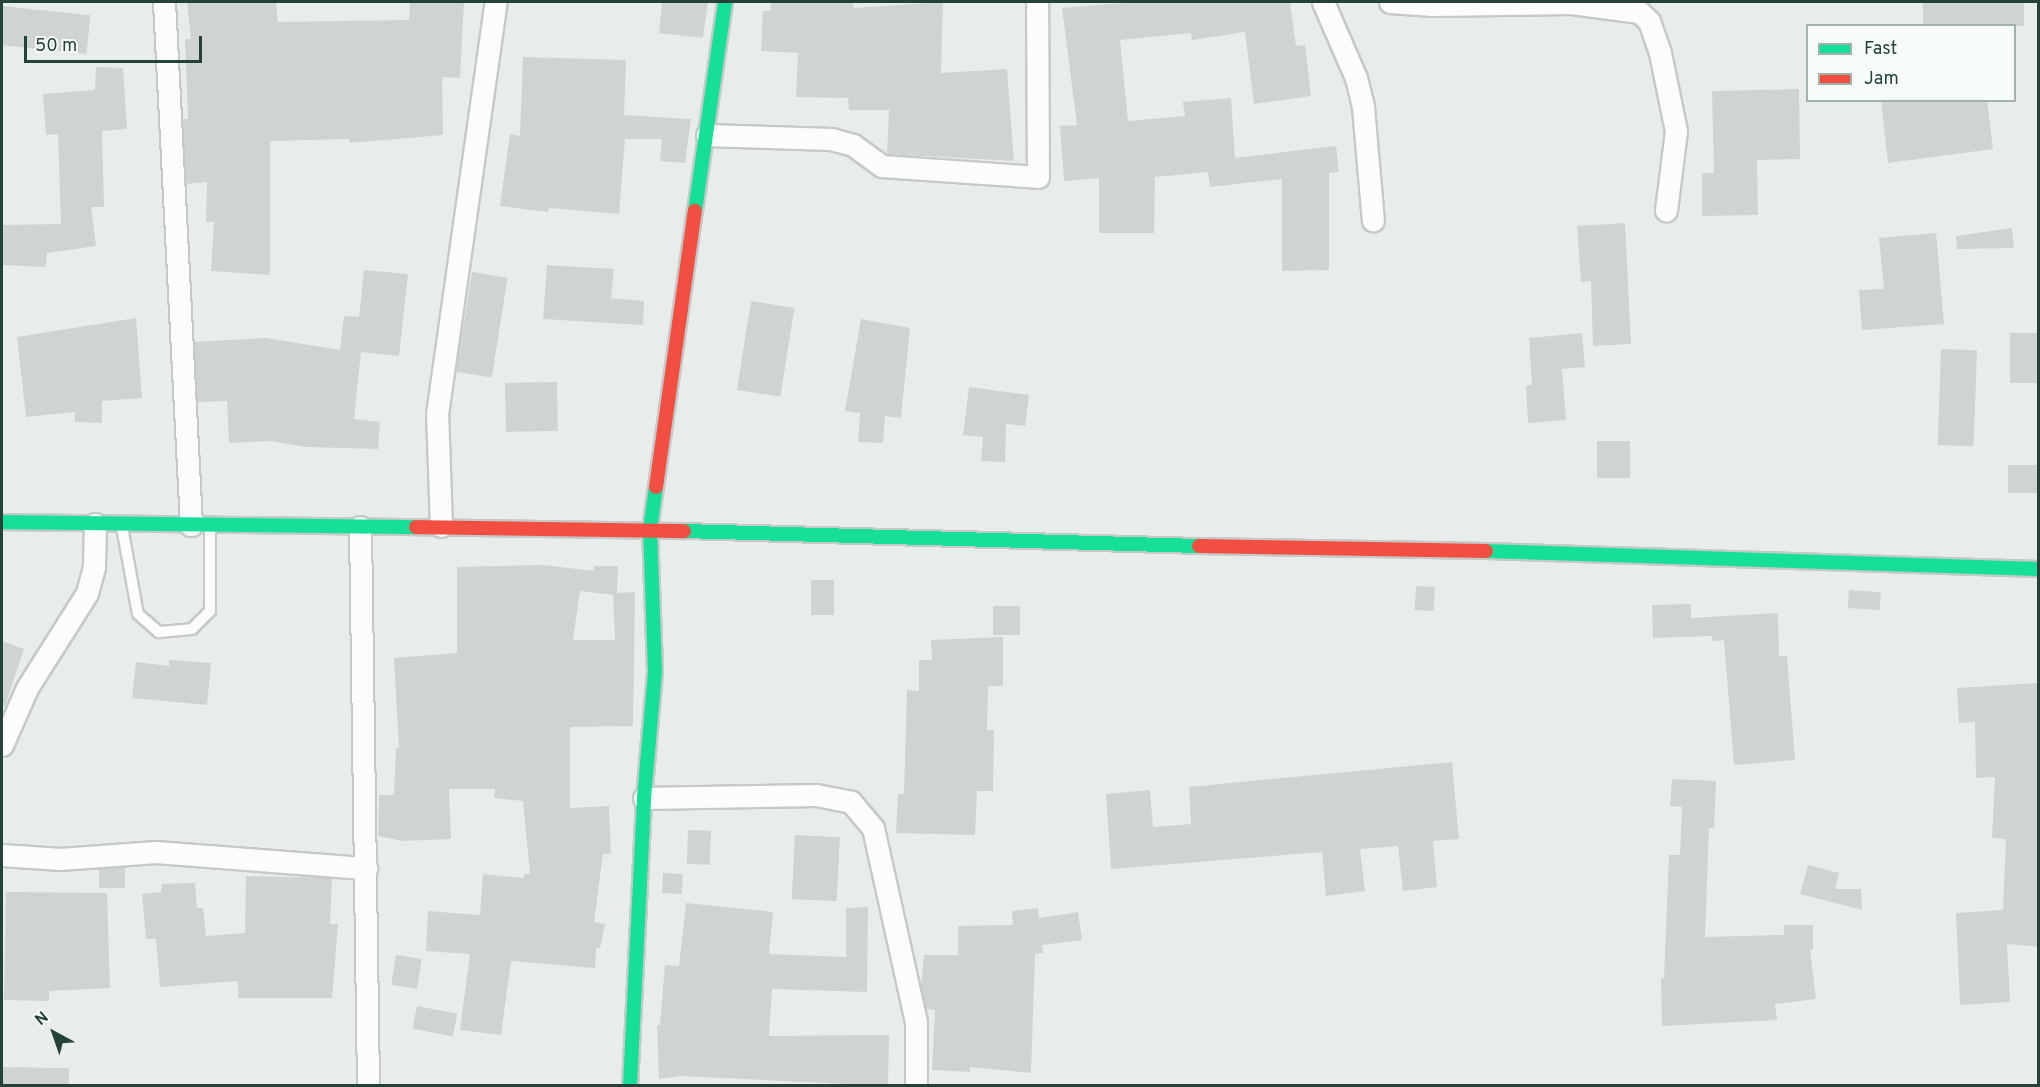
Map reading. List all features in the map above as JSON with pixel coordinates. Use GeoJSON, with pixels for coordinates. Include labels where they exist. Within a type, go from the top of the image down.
{"type":"FeatureCollection","features":[{"type":"Feature","properties":{"kind":"main road"},"geometry":{"type":"LineString","coordinates":[[630,1086],[644,798],[655,671],[650,530],[725,2]]}},
{"type":"Feature","properties":{"kind":"main road"},"geometry":{"type":"LineString","coordinates":[[2,522],[650,530],[975,542],[1652,554],[2038,569]]}},
{"type":"Feature","properties":{"kind":"street"},"geometry":{"type":"LineString","coordinates":[[164,2],[200,525]]}},
{"type":"Feature","properties":{"kind":"street"},"geometry":{"type":"LineString","coordinates":[[441,526],[437,414],[496,2]]}},
{"type":"Feature","properties":{"kind":"street"},"geometry":{"type":"LineString","coordinates":[[706,135],[831,139],[853,145],[882,166],[1038,177],[1037,2]]}},
{"type":"Feature","properties":{"kind":"street"},"geometry":{"type":"LineString","coordinates":[[1323,2],[1356,78],[1363,107],[1373,221]]}},
{"type":"Feature","properties":{"kind":"street"},"geometry":{"type":"LineString","coordinates":[[1390,2],[1433,5],[1543,2],[1630,7],[1649,21],[1660,53],[1676,131],[1666,210]]}},
{"type":"Feature","properties":{"kind":"street"},"geometry":{"type":"LineString","coordinates":[[2,745],[27,688],[87,593],[94,567],[95,524]]}},
{"type":"Feature","properties":{"kind":"street"},"geometry":{"type":"LineString","coordinates":[[360,527],[368,1086]]}},
{"type":"Feature","properties":{"kind":"street"},"geometry":{"type":"LineString","coordinates":[[644,798],[816,795],[851,802],[873,828],[916,1022],[916,1086]]}},
{"type":"Feature","properties":{"kind":"street"},"geometry":{"type":"LineString","coordinates":[[2,855],[60,859],[156,852],[366,868]]}},
{"type":"Feature","properties":{"kind":"lane"},"geometry":{"type":"LineString","coordinates":[[122,524],[138,614],[159,633],[192,629],[210,611],[200,525]]}},
{"type":"Feature","properties":{"kind":"building"},"geometry":{"type":"Polygon","coordinates":[[[187,2],[276,2],[278,22],[409,20],[410,2],[464,2],[460,78],[442,77],[443,135],[350,143],[349,139],[270,141],[270,275],[211,271],[214,222],[206,222],[207,182],[186,184],[183,119],[188,119],[185,39],[191,39],[187,2]]]}},
{"type":"Feature","properties":{"kind":"building"},"geometry":{"type":"Polygon","coordinates":[[[662,2],[708,2],[703,38],[659,33],[662,2]]]}},
{"type":"Feature","properties":{"kind":"building"},"geometry":{"type":"Polygon","coordinates":[[[771,2],[853,2],[853,8],[943,2],[941,73],[1007,69],[1014,161],[887,154],[889,110],[849,110],[848,98],[796,97],[798,53],[761,51],[763,11],[770,11],[771,2]]]}},
{"type":"Feature","properties":{"kind":"building"},"geometry":{"type":"Polygon","coordinates":[[[1134,2],[1290,2],[1296,46],[1305,45],[1311,96],[1254,104],[1245,32],[1192,40],[1191,33],[1120,40],[1128,121],[1185,116],[1183,102],[1231,98],[1235,158],[1336,146],[1339,172],[1329,173],[1329,270],[1282,271],[1282,179],[1210,187],[1208,172],[1155,177],[1154,233],[1099,233],[1099,178],[1064,181],[1060,126],[1077,125],[1062,8],[1134,2]]]}},
{"type":"Feature","properties":{"kind":"building"},"geometry":{"type":"Polygon","coordinates":[[[1923,2],[2024,2],[2024,26],[2016,26],[2016,24],[1923,24],[1923,2]]]}},
{"type":"Feature","properties":{"kind":"building"},"geometry":{"type":"Polygon","coordinates":[[[2,6],[91,15],[86,54],[2,45],[2,6]]]}},
{"type":"Feature","properties":{"kind":"building"},"geometry":{"type":"Polygon","coordinates":[[[523,57],[626,60],[624,115],[691,119],[685,163],[660,161],[662,139],[625,139],[619,214],[549,208],[548,212],[500,206],[510,134],[520,136],[523,57]]]}},
{"type":"Feature","properties":{"kind":"building"},"geometry":{"type":"Polygon","coordinates":[[[96,67],[123,68],[127,129],[102,131],[104,207],[91,207],[96,246],[47,253],[46,267],[2,265],[2,225],[61,224],[58,134],[46,135],[43,94],[95,90],[96,67]]]}},
{"type":"Feature","properties":{"kind":"building"},"geometry":{"type":"Polygon","coordinates":[[[1799,89],[1800,159],[1757,160],[1758,215],[1702,216],[1702,173],[1714,173],[1712,91],[1799,89]]]}},
{"type":"Feature","properties":{"kind":"building"},"geometry":{"type":"Polygon","coordinates":[[[1881,102],[1987,102],[1993,149],[1888,163],[1881,102]]]}},
{"type":"Feature","properties":{"kind":"building"},"geometry":{"type":"Polygon","coordinates":[[[1625,223],[1631,344],[1593,346],[1591,281],[1581,282],[1577,226],[1625,223]]]}},
{"type":"Feature","properties":{"kind":"building"},"geometry":{"type":"Polygon","coordinates":[[[2012,228],[2014,248],[1957,249],[1956,236],[2012,228]]]}},
{"type":"Feature","properties":{"kind":"building"},"geometry":{"type":"Polygon","coordinates":[[[1936,233],[1944,324],[1862,330],[1859,290],[1884,289],[1879,238],[1936,233]]]}},
{"type":"Feature","properties":{"kind":"building"},"geometry":{"type":"Polygon","coordinates":[[[547,265],[614,269],[611,298],[644,301],[643,325],[543,319],[547,265]]]}},
{"type":"Feature","properties":{"kind":"building"},"geometry":{"type":"Polygon","coordinates":[[[364,270],[408,274],[399,356],[361,352],[354,419],[380,422],[378,449],[306,447],[272,441],[229,443],[227,401],[197,402],[194,342],[266,338],[340,350],[344,316],[359,317],[364,270]]]}},
{"type":"Feature","properties":{"kind":"building"},"geometry":{"type":"Polygon","coordinates":[[[472,272],[508,278],[492,377],[456,372],[472,272]]]}},
{"type":"Feature","properties":{"kind":"building"},"geometry":{"type":"Polygon","coordinates":[[[751,301],[794,308],[780,397],[737,390],[751,301]]]}},
{"type":"Feature","properties":{"kind":"building"},"geometry":{"type":"Polygon","coordinates":[[[136,318],[142,398],[102,401],[102,423],[75,422],[75,412],[26,417],[17,337],[136,318]]]}},
{"type":"Feature","properties":{"kind":"building"},"geometry":{"type":"Polygon","coordinates":[[[861,319],[910,328],[901,418],[885,416],[883,443],[858,442],[860,413],[845,411],[861,319]]]}},
{"type":"Feature","properties":{"kind":"building"},"geometry":{"type":"Polygon","coordinates":[[[1582,333],[1585,367],[1562,369],[1566,420],[1528,423],[1526,386],[1532,385],[1529,338],[1582,333]]]}},
{"type":"Feature","properties":{"kind":"building"},"geometry":{"type":"Polygon","coordinates":[[[2010,333],[2038,333],[2038,383],[2010,383],[2010,333]]]}},
{"type":"Feature","properties":{"kind":"building"},"geometry":{"type":"Polygon","coordinates":[[[1941,349],[1977,350],[1974,446],[1938,445],[1941,349]]]}},
{"type":"Feature","properties":{"kind":"building"},"geometry":{"type":"Polygon","coordinates":[[[557,382],[558,431],[506,432],[505,383],[557,382]]]}},
{"type":"Feature","properties":{"kind":"building"},"geometry":{"type":"Polygon","coordinates":[[[969,387],[1029,395],[1025,426],[1006,424],[1005,462],[981,461],[983,437],[963,435],[969,387]]]}},
{"type":"Feature","properties":{"kind":"building"},"geometry":{"type":"Polygon","coordinates":[[[1597,441],[1630,441],[1630,478],[1597,478],[1597,441]]]}},
{"type":"Feature","properties":{"kind":"building"},"geometry":{"type":"Polygon","coordinates":[[[2008,465],[2038,465],[2038,493],[2008,493],[2008,465]]]}},
{"type":"Feature","properties":{"kind":"building"},"geometry":{"type":"Polygon","coordinates":[[[543,565],[594,571],[594,566],[618,566],[617,593],[635,592],[633,726],[570,727],[570,808],[609,806],[611,854],[603,854],[594,922],[605,924],[600,948],[596,948],[595,968],[511,961],[501,1035],[460,1030],[470,954],[426,951],[428,911],[480,915],[483,874],[524,878],[524,874],[530,874],[523,801],[494,798],[495,789],[449,789],[451,839],[403,841],[378,836],[379,795],[394,795],[396,748],[399,748],[394,658],[457,653],[457,567],[543,565]],[[580,591],[573,640],[615,640],[613,595],[580,591]]]}},
{"type":"Feature","properties":{"kind":"building"},"geometry":{"type":"Polygon","coordinates":[[[811,580],[834,580],[834,615],[811,615],[811,580]]]}},
{"type":"Feature","properties":{"kind":"building"},"geometry":{"type":"Polygon","coordinates":[[[1416,586],[1435,587],[1434,611],[1415,610],[1416,586]]]}},
{"type":"Feature","properties":{"kind":"building"},"geometry":{"type":"Polygon","coordinates":[[[1849,590],[1881,592],[1880,610],[1848,608],[1849,590]]]}},
{"type":"Feature","properties":{"kind":"building"},"geometry":{"type":"Polygon","coordinates":[[[1691,604],[1691,618],[1778,613],[1779,656],[1787,656],[1795,760],[1734,765],[1724,640],[1712,641],[1712,636],[1653,638],[1652,605],[1691,604]]]}},
{"type":"Feature","properties":{"kind":"building"},"geometry":{"type":"Polygon","coordinates":[[[993,606],[1020,606],[1020,635],[993,635],[993,606]]]}},
{"type":"Feature","properties":{"kind":"building"},"geometry":{"type":"Polygon","coordinates":[[[1003,637],[1003,686],[988,686],[987,730],[994,730],[993,791],[977,791],[975,835],[896,833],[898,794],[904,794],[907,690],[919,691],[919,660],[932,660],[931,640],[1003,637]]]}},
{"type":"Feature","properties":{"kind":"building"},"geometry":{"type":"Polygon","coordinates":[[[2,641],[24,649],[5,706],[2,706],[2,641]]]}},
{"type":"Feature","properties":{"kind":"building"},"geometry":{"type":"Polygon","coordinates":[[[169,660],[211,663],[207,705],[132,698],[136,662],[169,666],[169,660]]]}},
{"type":"Feature","properties":{"kind":"building"},"geometry":{"type":"Polygon","coordinates":[[[2038,683],[2038,947],[2007,944],[2010,1002],[1960,1005],[1956,913],[2003,910],[2006,839],[1992,838],[1995,777],[1976,778],[1975,722],[1959,723],[1957,688],[2038,683]]]}},
{"type":"Feature","properties":{"kind":"building"},"geometry":{"type":"Polygon","coordinates":[[[1452,762],[1459,839],[1433,841],[1437,887],[1403,891],[1398,846],[1360,849],[1365,891],[1326,896],[1322,852],[1111,869],[1106,794],[1150,790],[1153,827],[1191,824],[1189,787],[1452,762]]]}},
{"type":"Feature","properties":{"kind":"building"},"geometry":{"type":"Polygon","coordinates":[[[1672,779],[1716,781],[1714,828],[1709,828],[1705,937],[1784,935],[1784,925],[1813,925],[1813,950],[1810,950],[1816,999],[1775,1004],[1777,1020],[1662,1026],[1661,978],[1664,978],[1669,855],[1680,855],[1682,807],[1670,806],[1672,779]]]}},
{"type":"Feature","properties":{"kind":"building"},"geometry":{"type":"Polygon","coordinates":[[[688,830],[711,831],[710,865],[687,864],[688,830]]]}},
{"type":"Feature","properties":{"kind":"building"},"geometry":{"type":"Polygon","coordinates":[[[795,835],[840,837],[837,901],[792,899],[795,835]]]}},
{"type":"Feature","properties":{"kind":"building"},"geometry":{"type":"Polygon","coordinates":[[[1808,865],[1839,873],[1835,889],[1861,889],[1862,910],[1800,894],[1808,865]]]}},
{"type":"Feature","properties":{"kind":"building"},"geometry":{"type":"Polygon","coordinates":[[[99,867],[125,867],[125,888],[99,888],[99,867]]]}},
{"type":"Feature","properties":{"kind":"building"},"geometry":{"type":"Polygon","coordinates":[[[663,873],[683,874],[682,894],[662,893],[663,873]]]}},
{"type":"Feature","properties":{"kind":"building"},"geometry":{"type":"Polygon","coordinates":[[[246,876],[332,878],[330,924],[338,924],[332,998],[238,998],[238,981],[160,987],[156,939],[146,939],[142,894],[161,892],[162,884],[195,883],[197,908],[203,908],[206,936],[245,933],[246,876]]]}},
{"type":"Feature","properties":{"kind":"building"},"geometry":{"type":"Polygon","coordinates":[[[6,892],[107,893],[110,988],[49,991],[49,1001],[4,1000],[6,892]]]}},
{"type":"Feature","properties":{"kind":"building"},"geometry":{"type":"Polygon","coordinates":[[[686,903],[773,912],[769,954],[846,957],[846,908],[868,907],[867,992],[772,989],[769,1036],[889,1035],[888,1086],[680,1076],[659,1079],[657,1025],[660,1025],[665,965],[679,966],[686,903]]]}},
{"type":"Feature","properties":{"kind":"building"},"geometry":{"type":"Polygon","coordinates":[[[1038,908],[1039,918],[1078,912],[1082,940],[1042,945],[1043,953],[1035,954],[1031,1073],[970,1067],[970,1072],[932,1070],[935,1010],[926,1009],[921,987],[924,955],[958,955],[958,926],[1013,925],[1012,911],[1038,908]]]}},
{"type":"Feature","properties":{"kind":"building"},"geometry":{"type":"Polygon","coordinates":[[[396,955],[422,959],[417,989],[391,985],[396,955]]]}},
{"type":"Feature","properties":{"kind":"building"},"geometry":{"type":"Polygon","coordinates":[[[417,1006],[457,1014],[453,1036],[413,1029],[417,1006]]]}},
{"type":"Feature","properties":{"kind":"building"},"geometry":{"type":"Polygon","coordinates":[[[2,1067],[69,1068],[69,1086],[2,1086],[2,1067]]]}},
{"type":"Feature","properties":{"kind":"traffic: fast"},"geometry":{"type":"LineString","coordinates":[[695,211],[725,2]]}},
{"type":"Feature","properties":{"kind":"traffic: fast"},"geometry":{"type":"LineString","coordinates":[[630,1086],[644,798],[655,671],[650,530],[656,487]]}},
{"type":"Feature","properties":{"kind":"traffic: fast"},"geometry":{"type":"LineString","coordinates":[[2,522],[416,527]]}},
{"type":"Feature","properties":{"kind":"traffic: fast"},"geometry":{"type":"LineString","coordinates":[[684,531],[1199,546]]}},
{"type":"Feature","properties":{"kind":"traffic: fast"},"geometry":{"type":"LineString","coordinates":[[1486,551],[2038,569]]}},
{"type":"Feature","properties":{"kind":"traffic: jam"},"geometry":{"type":"LineString","coordinates":[[656,487],[695,211]]}},
{"type":"Feature","properties":{"kind":"traffic: jam"},"geometry":{"type":"LineString","coordinates":[[416,527],[684,531]]}},
{"type":"Feature","properties":{"kind":"traffic: jam"},"geometry":{"type":"LineString","coordinates":[[1199,546],[1486,551]]}}]}
